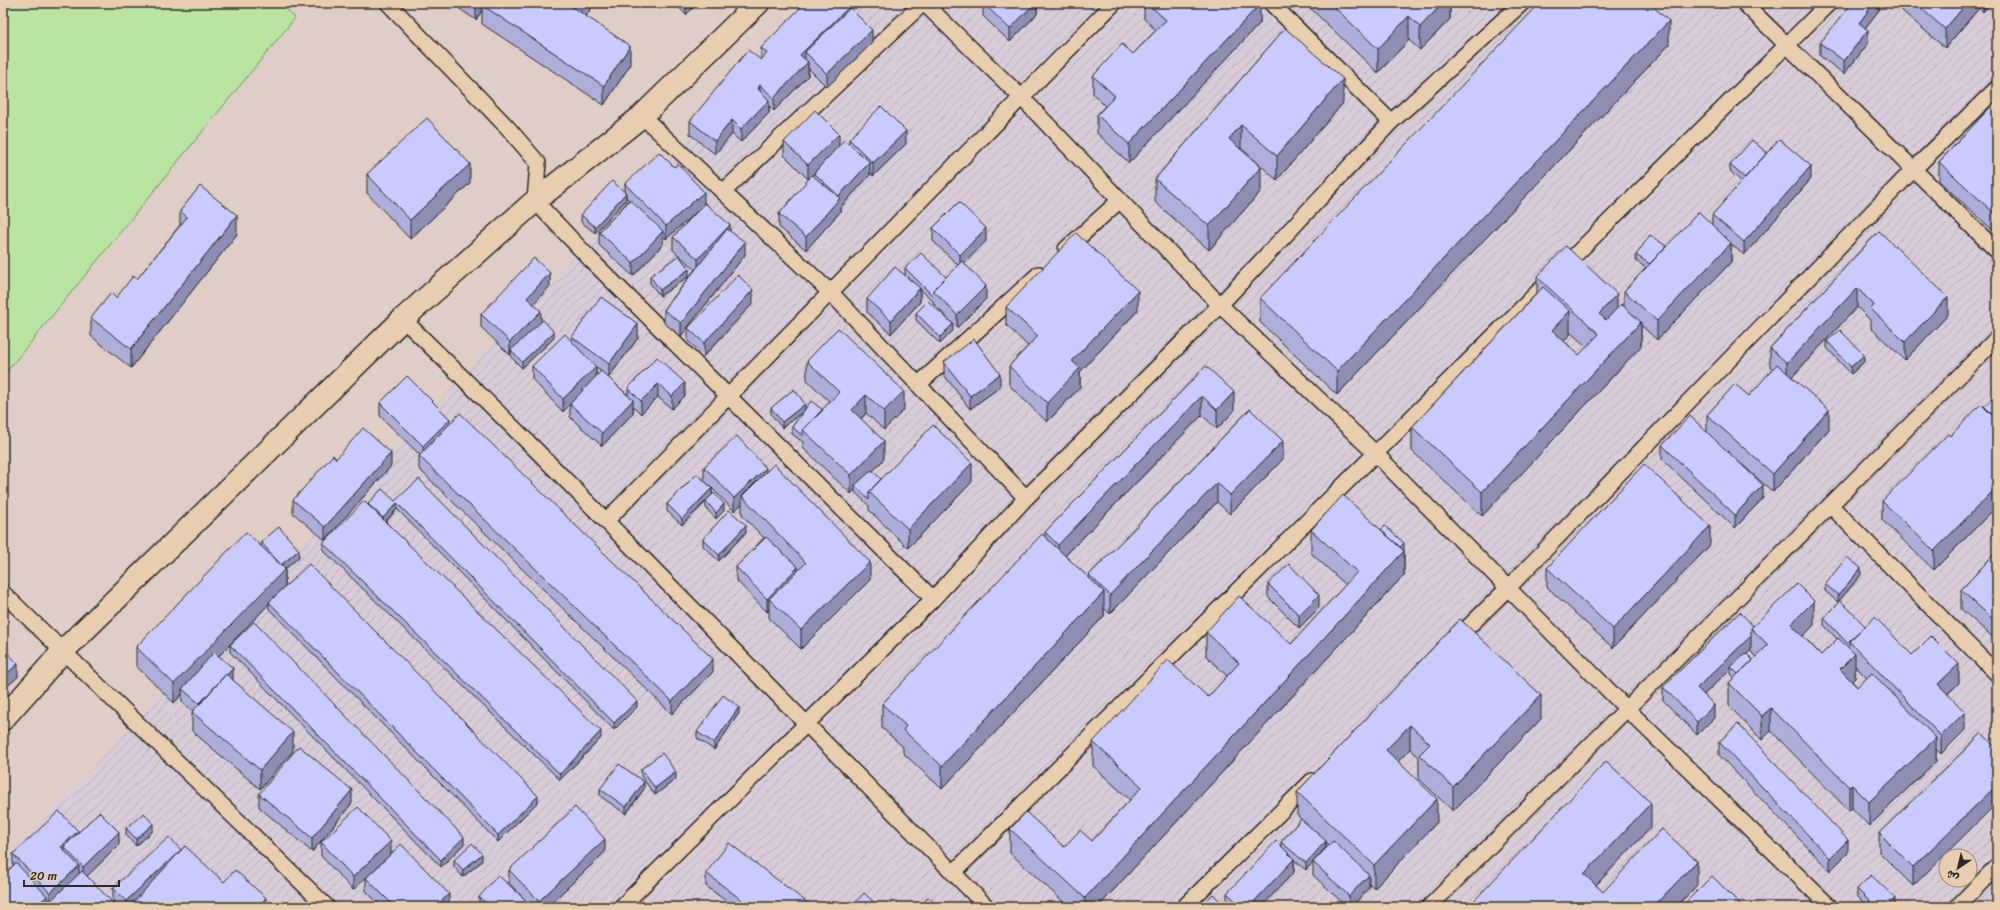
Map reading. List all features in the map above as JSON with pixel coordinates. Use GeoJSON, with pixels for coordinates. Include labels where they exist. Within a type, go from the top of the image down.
{"type":"FeatureCollection","features":[{"type":"Feature","properties":{"kind":"street"},"geometry":{"type":"LineString","coordinates":[[3,719],[63,651],[403,319],[535,201],[642,116],[758,3]]}},
{"type":"Feature","properties":{"kind":"lane"},"geometry":{"type":"LineString","coordinates":[[388,3],[508,128],[538,163],[535,201],[591,260],[730,396],[933,599]]}},
{"type":"Feature","properties":{"kind":"lane"},"geometry":{"type":"LineString","coordinates":[[723,192],[924,3],[1022,98],[1220,305],[1375,453],[1627,709],[1830,907]]}},
{"type":"Feature","properties":{"kind":"lane"},"geometry":{"type":"LineString","coordinates":[[606,520],[730,396],[1114,3]]}},
{"type":"Feature","properties":{"kind":"lane"},"geometry":{"type":"LineString","coordinates":[[1271,3],[1391,122]]}},
{"type":"Feature","properties":{"kind":"lane"},"geometry":{"type":"LineString","coordinates":[[621,907],[933,599],[1026,498],[1220,305],[1391,122],[1522,3]]}},
{"type":"Feature","properties":{"kind":"lane"},"geometry":{"type":"LineString","coordinates":[[1744,3],[1997,251]]}},
{"type":"Feature","properties":{"kind":"lane"},"geometry":{"type":"LineString","coordinates":[[953,873],[1829,3]]}},
{"type":"Feature","properties":{"kind":"lane"},"geometry":{"type":"LineString","coordinates":[[1446,650],[1508,588],[1913,170],[1997,88]]}},
{"type":"Feature","properties":{"kind":"lane"},"geometry":{"type":"LineString","coordinates":[[642,116],[831,293],[1026,498]]}},
{"type":"Feature","properties":{"kind":"lane"},"geometry":{"type":"LineString","coordinates":[[919,384],[1119,201]]}},
{"type":"Feature","properties":{"kind":"lane"},"geometry":{"type":"LineString","coordinates":[[403,319],[606,520],[987,907]]}},
{"type":"Feature","properties":{"kind":"lane"},"geometry":{"type":"LineString","coordinates":[[1429,907],[1997,338]]}},
{"type":"Feature","properties":{"kind":"lane"},"geometry":{"type":"LineString","coordinates":[[1830,505],[1997,674]]}},
{"type":"Feature","properties":{"kind":"lane"},"geometry":{"type":"LineString","coordinates":[[3,593],[327,907]]}},
{"type":"Feature","properties":{"kind":"lane"},"geometry":{"type":"LineString","coordinates":[[1184,907],[1321,773]]}},
{"type":"Feature","properties":{"kind":"lane"},"geometry":{"type":"LineString","coordinates":[[1957,907],[1997,866]]}},
{"type":"Feature","properties":{"kind":"shaded area"},"geometry":{"type":"Polygon","coordinates":[[[816,3],[1997,3],[1997,907],[3,907],[3,862],[816,3]]]}},
{"type":"Feature","properties":{"kind":"green space"},"geometry":{"type":"Polygon","coordinates":[[[3,3],[280,3],[295,18],[3,376],[3,3]]]}},
{"type":"Feature","properties":{"kind":"building"},"geometry":{"type":"Polygon","coordinates":[[[484,3],[567,3],[630,46],[604,86],[482,5],[484,3]]]}},
{"type":"Feature","properties":{"kind":"building"},"geometry":{"type":"Polygon","coordinates":[[[567,3],[586,3],[579,12],[567,3]]]}},
{"type":"Feature","properties":{"kind":"building"},"geometry":{"type":"Polygon","coordinates":[[[805,3],[852,4],[800,55],[808,62],[774,98],[760,85],[758,89],[769,100],[741,129],[732,120],[715,141],[690,121],[748,50],[761,60],[767,53],[761,48],[805,3]]]}},
{"type":"Feature","properties":{"kind":"building"},"geometry":{"type":"Polygon","coordinates":[[[983,3],[1035,3],[1010,29],[983,3]]]}},
{"type":"Feature","properties":{"kind":"building"},"geometry":{"type":"Polygon","coordinates":[[[1147,3],[1260,4],[1129,144],[1097,115],[1115,96],[1093,76],[1122,44],[1133,54],[1166,20],[1147,3]]]}},
{"type":"Feature","properties":{"kind":"building"},"geometry":{"type":"Polygon","coordinates":[[[1330,3],[1443,3],[1420,27],[1409,16],[1378,49],[1330,3]]]}},
{"type":"Feature","properties":{"kind":"building"},"geometry":{"type":"Polygon","coordinates":[[[1540,3],[1649,3],[1669,21],[1337,371],[1260,298],[1540,3]]]}},
{"type":"Feature","properties":{"kind":"building"},"geometry":{"type":"Polygon","coordinates":[[[1852,3],[1874,3],[1859,23],[1868,30],[1844,61],[1820,43],[1852,3]]]}},
{"type":"Feature","properties":{"kind":"building"},"geometry":{"type":"Polygon","coordinates":[[[1915,3],[1967,3],[1945,29],[1915,3]]]}},
{"type":"Feature","properties":{"kind":"building"},"geometry":{"type":"Polygon","coordinates":[[[850,8],[872,30],[827,74],[805,52],[850,8]]]}},
{"type":"Feature","properties":{"kind":"building"},"geometry":{"type":"Polygon","coordinates":[[[1285,28],[1343,79],[1277,156],[1241,125],[1229,139],[1261,167],[1209,226],[1155,179],[1285,28]]]}},
{"type":"Feature","properties":{"kind":"building"},"geometry":{"type":"Polygon","coordinates":[[[1997,100],[1997,216],[1939,162],[1997,100]]]}},
{"type":"Feature","properties":{"kind":"building"},"geometry":{"type":"Polygon","coordinates":[[[881,106],[906,131],[873,163],[849,139],[881,106]]]}},
{"type":"Feature","properties":{"kind":"building"},"geometry":{"type":"Polygon","coordinates":[[[815,110],[839,134],[808,165],[784,142],[815,110]]]}},
{"type":"Feature","properties":{"kind":"building"},"geometry":{"type":"Polygon","coordinates":[[[427,118],[470,164],[410,220],[367,174],[427,118]]]}},
{"type":"Feature","properties":{"kind":"building"},"geometry":{"type":"Polygon","coordinates":[[[1779,139],[1811,166],[1744,242],[1712,215],[1779,139]]]}},
{"type":"Feature","properties":{"kind":"building"},"geometry":{"type":"Polygon","coordinates":[[[844,140],[870,162],[839,196],[814,173],[844,140]]]}},
{"type":"Feature","properties":{"kind":"building"},"geometry":{"type":"Polygon","coordinates":[[[1752,140],[1767,153],[1745,178],[1730,165],[1752,140]]]}},
{"type":"Feature","properties":{"kind":"building"},"geometry":{"type":"Polygon","coordinates":[[[659,152],[674,167],[678,164],[704,192],[666,226],[625,184],[659,152]]]}},
{"type":"Feature","properties":{"kind":"building"},"geometry":{"type":"Polygon","coordinates":[[[812,175],[840,198],[806,237],[779,214],[812,175]]]}},
{"type":"Feature","properties":{"kind":"building"},"geometry":{"type":"Polygon","coordinates":[[[612,181],[626,193],[595,227],[581,215],[612,181]]]}},
{"type":"Feature","properties":{"kind":"building"},"geometry":{"type":"Polygon","coordinates":[[[200,186],[237,215],[131,349],[91,318],[111,293],[116,298],[133,276],[137,279],[187,217],[180,211],[200,186]]]}},
{"type":"Feature","properties":{"kind":"building"},"geometry":{"type":"Polygon","coordinates":[[[630,200],[663,231],[633,263],[599,232],[630,200]]]}},
{"type":"Feature","properties":{"kind":"building"},"geometry":{"type":"Polygon","coordinates":[[[959,202],[986,228],[960,255],[933,228],[959,202]]]}},
{"type":"Feature","properties":{"kind":"building"},"geometry":{"type":"Polygon","coordinates":[[[705,203],[730,225],[698,259],[673,237],[705,203]]]}},
{"type":"Feature","properties":{"kind":"building"},"geometry":{"type":"Polygon","coordinates":[[[1699,212],[1731,243],[1657,321],[1624,291],[1699,212]]]}},
{"type":"Feature","properties":{"kind":"building"},"geometry":{"type":"Polygon","coordinates":[[[727,229],[745,242],[681,323],[664,310],[727,229]]]}},
{"type":"Feature","properties":{"kind":"building"},"geometry":{"type":"Polygon","coordinates":[[[1879,231],[1948,297],[1905,342],[1871,309],[1874,305],[1857,288],[1787,363],[1770,348],[1879,231]]]}},
{"type":"Feature","properties":{"kind":"building"},"geometry":{"type":"Polygon","coordinates":[[[1076,233],[1138,291],[1072,361],[1080,368],[1047,403],[1009,366],[1038,336],[1006,307],[1076,233]]]}},
{"type":"Feature","properties":{"kind":"building"},"geometry":{"type":"Polygon","coordinates":[[[1650,235],[1666,246],[1650,264],[1636,255],[1650,235]]]}},
{"type":"Feature","properties":{"kind":"building"},"geometry":{"type":"Polygon","coordinates":[[[1566,246],[1617,294],[1599,314],[1606,320],[1621,304],[1641,322],[1482,492],[1412,427],[1543,287],[1570,311],[1552,330],[1579,355],[1599,334],[1537,277],[1566,246]]]}},
{"type":"Feature","properties":{"kind":"building"},"geometry":{"type":"Polygon","coordinates":[[[921,253],[946,277],[933,290],[932,295],[905,268],[921,253]]]}},
{"type":"Feature","properties":{"kind":"building"},"geometry":{"type":"Polygon","coordinates":[[[679,255],[689,269],[660,290],[650,276],[679,255]]]}},
{"type":"Feature","properties":{"kind":"building"},"geometry":{"type":"Polygon","coordinates":[[[534,258],[550,273],[527,298],[541,311],[510,342],[481,314],[534,258]]]}},
{"type":"Feature","properties":{"kind":"building"},"geometry":{"type":"Polygon","coordinates":[[[962,261],[986,286],[957,315],[933,290],[962,261]]]}},
{"type":"Feature","properties":{"kind":"building"},"geometry":{"type":"Polygon","coordinates":[[[895,267],[920,288],[891,321],[867,299],[895,267]]]}},
{"type":"Feature","properties":{"kind":"building"},"geometry":{"type":"Polygon","coordinates":[[[738,275],[753,290],[704,343],[688,328],[738,275]]]}},
{"type":"Feature","properties":{"kind":"building"},"geometry":{"type":"Polygon","coordinates":[[[601,297],[638,324],[609,364],[572,337],[601,297]]]}},
{"type":"Feature","properties":{"kind":"building"},"geometry":{"type":"Polygon","coordinates":[[[928,301],[953,324],[940,337],[916,313],[928,301]]]}},
{"type":"Feature","properties":{"kind":"building"},"geometry":{"type":"Polygon","coordinates":[[[543,320],[554,332],[522,362],[511,350],[543,320]]]}},
{"type":"Feature","properties":{"kind":"building"},"geometry":{"type":"Polygon","coordinates":[[[838,328],[904,391],[884,411],[866,395],[852,410],[884,441],[851,475],[803,430],[839,392],[807,361],[838,328]]]}},
{"type":"Feature","properties":{"kind":"building"},"geometry":{"type":"Polygon","coordinates":[[[1840,330],[1864,355],[1851,367],[1827,341],[1840,330]]]}},
{"type":"Feature","properties":{"kind":"building"},"geometry":{"type":"Polygon","coordinates":[[[565,334],[596,367],[563,399],[532,366],[565,334]]]}},
{"type":"Feature","properties":{"kind":"building"},"geometry":{"type":"Polygon","coordinates":[[[974,339],[1000,374],[970,396],[944,362],[974,339]]]}},
{"type":"Feature","properties":{"kind":"building"},"geometry":{"type":"Polygon","coordinates":[[[657,357],[685,383],[672,396],[658,384],[641,401],[628,388],[657,357]]]}},
{"type":"Feature","properties":{"kind":"building"},"geometry":{"type":"Polygon","coordinates":[[[1777,364],[1829,410],[1773,474],[1707,415],[1735,384],[1749,396],[1777,364]]]}},
{"type":"Feature","properties":{"kind":"building"},"geometry":{"type":"Polygon","coordinates":[[[1206,366],[1234,392],[1217,410],[1202,396],[1058,545],[1045,532],[1206,366]]]}},
{"type":"Feature","properties":{"kind":"building"},"geometry":{"type":"Polygon","coordinates":[[[601,371],[633,400],[602,433],[570,404],[601,371]]]}},
{"type":"Feature","properties":{"kind":"building"},"geometry":{"type":"Polygon","coordinates":[[[407,376],[450,419],[423,446],[380,403],[407,376]]]}},
{"type":"Feature","properties":{"kind":"building"},"geometry":{"type":"Polygon","coordinates":[[[794,389],[805,404],[782,422],[771,408],[794,389]]]}},
{"type":"Feature","properties":{"kind":"building"},"geometry":{"type":"Polygon","coordinates":[[[1997,394],[1997,419],[1984,406],[1997,394]]]}},
{"type":"Feature","properties":{"kind":"building"},"geometry":{"type":"Polygon","coordinates":[[[811,401],[823,410],[803,430],[803,436],[792,427],[811,401]]]}},
{"type":"Feature","properties":{"kind":"building"},"geometry":{"type":"Polygon","coordinates":[[[1981,404],[1997,420],[1997,487],[1934,551],[1882,501],[1948,434],[1950,436],[1981,404]]]}},
{"type":"Feature","properties":{"kind":"building"},"geometry":{"type":"Polygon","coordinates":[[[1250,409],[1283,441],[1230,495],[1217,483],[1110,595],[1089,575],[1250,409]]]}},
{"type":"Feature","properties":{"kind":"building"},"geometry":{"type":"Polygon","coordinates":[[[460,413],[713,659],[672,701],[419,456],[460,413]]]}},
{"type":"Feature","properties":{"kind":"building"},"geometry":{"type":"Polygon","coordinates":[[[1690,416],[1763,485],[1735,515],[1662,445],[1690,416]]]}},
{"type":"Feature","properties":{"kind":"building"},"geometry":{"type":"Polygon","coordinates":[[[933,425],[972,463],[908,529],[869,492],[933,425]]]}},
{"type":"Feature","properties":{"kind":"building"},"geometry":{"type":"Polygon","coordinates":[[[363,428],[391,453],[325,527],[293,500],[333,455],[336,459],[363,428]]]}},
{"type":"Feature","properties":{"kind":"building"},"geometry":{"type":"Polygon","coordinates":[[[737,436],[766,468],[734,498],[704,467],[737,436]]]}},
{"type":"Feature","properties":{"kind":"building"},"geometry":{"type":"Polygon","coordinates":[[[774,464],[870,562],[801,630],[769,599],[806,563],[742,496],[774,464]]]}},
{"type":"Feature","properties":{"kind":"building"},"geometry":{"type":"Polygon","coordinates":[[[1644,464],[1710,526],[1613,629],[1547,568],[1644,464]]]}},
{"type":"Feature","properties":{"kind":"building"},"geometry":{"type":"Polygon","coordinates":[[[872,470],[881,479],[869,492],[869,500],[855,485],[872,470]]]}},
{"type":"Feature","properties":{"kind":"building"},"geometry":{"type":"Polygon","coordinates":[[[697,474],[712,488],[682,519],[667,504],[697,474]]]}},
{"type":"Feature","properties":{"kind":"building"},"geometry":{"type":"Polygon","coordinates":[[[419,479],[637,701],[614,723],[397,503],[383,518],[368,504],[382,489],[395,501],[419,479]]]}},
{"type":"Feature","properties":{"kind":"building"},"geometry":{"type":"Polygon","coordinates":[[[714,493],[724,504],[716,513],[706,501],[714,493]]]}},
{"type":"Feature","properties":{"kind":"building"},"geometry":{"type":"Polygon","coordinates":[[[1343,495],[1404,551],[1085,898],[1010,829],[1026,812],[1064,847],[1080,830],[1092,841],[1142,787],[1093,742],[1168,660],[1208,697],[1239,663],[1206,632],[1239,596],[1291,644],[1357,572],[1311,530],[1343,495]]]}},
{"type":"Feature","properties":{"kind":"building"},"geometry":{"type":"Polygon","coordinates":[[[364,501],[601,731],[560,774],[323,543],[364,501]]]}},
{"type":"Feature","properties":{"kind":"building"},"geometry":{"type":"Polygon","coordinates":[[[729,510],[746,525],[719,555],[703,539],[729,510]]]}},
{"type":"Feature","properties":{"kind":"building"},"geometry":{"type":"Polygon","coordinates":[[[1385,526],[1404,543],[1400,547],[1381,530],[1385,526]]]}},
{"type":"Feature","properties":{"kind":"building"},"geometry":{"type":"Polygon","coordinates":[[[279,527],[299,550],[281,565],[261,542],[279,527]]]}},
{"type":"Feature","properties":{"kind":"building"},"geometry":{"type":"Polygon","coordinates":[[[246,532],[285,569],[174,684],[136,647],[246,532]]]}},
{"type":"Feature","properties":{"kind":"building"},"geometry":{"type":"Polygon","coordinates":[[[1042,534],[1104,592],[942,766],[903,730],[906,726],[882,704],[1042,534]]]}},
{"type":"Feature","properties":{"kind":"building"},"geometry":{"type":"Polygon","coordinates":[[[766,537],[798,567],[767,599],[736,567],[766,537]]]}},
{"type":"Feature","properties":{"kind":"building"},"geometry":{"type":"Polygon","coordinates":[[[1997,551],[1997,623],[1961,590],[1997,551]]]}},
{"type":"Feature","properties":{"kind":"building"},"geometry":{"type":"Polygon","coordinates":[[[1847,557],[1861,568],[1838,595],[1825,584],[1847,557]]]}},
{"type":"Feature","properties":{"kind":"building"},"geometry":{"type":"Polygon","coordinates":[[[309,564],[538,796],[498,835],[269,602],[309,564]]]}},
{"type":"Feature","properties":{"kind":"building"},"geometry":{"type":"Polygon","coordinates":[[[1289,564],[1319,595],[1299,615],[1268,584],[1289,564]]]}},
{"type":"Feature","properties":{"kind":"building"},"geometry":{"type":"Polygon","coordinates":[[[1797,584],[1814,601],[1791,624],[1821,655],[1838,638],[1855,654],[1840,669],[1857,687],[1872,673],[1936,738],[1869,802],[1852,785],[1849,787],[1771,708],[1762,716],[1729,683],[1768,645],[1751,628],[1797,584]]]}},
{"type":"Feature","properties":{"kind":"building"},"geometry":{"type":"Polygon","coordinates":[[[1841,601],[1865,626],[1849,641],[1849,645],[1824,618],[1841,601]]]}},
{"type":"Feature","properties":{"kind":"building"},"geometry":{"type":"Polygon","coordinates":[[[1740,612],[1753,626],[1751,628],[1751,636],[1697,688],[1714,705],[1697,722],[1663,687],[1740,612]]]}},
{"type":"Feature","properties":{"kind":"building"},"geometry":{"type":"Polygon","coordinates":[[[1875,617],[1912,655],[1931,636],[1959,664],[1938,684],[1965,712],[1941,736],[1849,641],[1875,617]]]}},
{"type":"Feature","properties":{"kind":"building"},"geometry":{"type":"Polygon","coordinates":[[[1460,619],[1541,695],[1453,787],[1419,755],[1430,744],[1410,725],[1386,750],[1437,799],[1374,865],[1297,792],[1460,619]]]}},
{"type":"Feature","properties":{"kind":"building"},"geometry":{"type":"Polygon","coordinates":[[[254,622],[464,837],[441,860],[230,645],[254,622]]]}},
{"type":"Feature","properties":{"kind":"building"},"geometry":{"type":"Polygon","coordinates":[[[3,648],[18,664],[3,677],[3,648]]]}},
{"type":"Feature","properties":{"kind":"building"},"geometry":{"type":"Polygon","coordinates":[[[214,652],[233,668],[200,704],[182,689],[214,652]]]}},
{"type":"Feature","properties":{"kind":"building"},"geometry":{"type":"Polygon","coordinates":[[[1746,653],[1753,660],[1738,674],[1731,667],[1746,653]]]}},
{"type":"Feature","properties":{"kind":"building"},"geometry":{"type":"Polygon","coordinates":[[[226,674],[293,732],[260,770],[192,712],[226,674]]]}},
{"type":"Feature","properties":{"kind":"building"},"geometry":{"type":"Polygon","coordinates":[[[723,695],[739,707],[714,743],[697,732],[723,695]]]}},
{"type":"Feature","properties":{"kind":"building"},"geometry":{"type":"Polygon","coordinates":[[[1738,724],[1848,840],[1830,858],[1719,742],[1738,724]]]}},
{"type":"Feature","properties":{"kind":"building"},"geometry":{"type":"Polygon","coordinates":[[[1982,733],[1997,749],[1997,785],[1913,867],[1879,833],[1982,733]]]}},
{"type":"Feature","properties":{"kind":"building"},"geometry":{"type":"Polygon","coordinates":[[[299,746],[352,790],[312,838],[259,794],[299,746]]]}},
{"type":"Feature","properties":{"kind":"building"},"geometry":{"type":"Polygon","coordinates":[[[662,753],[676,772],[655,788],[641,769],[662,753]]]}},
{"type":"Feature","properties":{"kind":"building"},"geometry":{"type":"Polygon","coordinates":[[[1606,761],[1651,803],[1584,874],[1603,892],[1662,829],[1697,861],[1653,907],[1477,907],[1472,903],[1606,761]]]}},
{"type":"Feature","properties":{"kind":"building"},"geometry":{"type":"Polygon","coordinates":[[[619,764],[644,782],[626,807],[600,789],[619,764]]]}},
{"type":"Feature","properties":{"kind":"building"},"geometry":{"type":"Polygon","coordinates":[[[358,807],[391,841],[353,877],[321,842],[358,807]]]}},
{"type":"Feature","properties":{"kind":"building"},"geometry":{"type":"Polygon","coordinates":[[[575,807],[605,839],[539,901],[509,870],[575,807]]]}},
{"type":"Feature","properties":{"kind":"building"},"geometry":{"type":"Polygon","coordinates":[[[59,811],[78,831],[61,847],[79,866],[50,893],[13,854],[59,811]]]}},
{"type":"Feature","properties":{"kind":"building"},"geometry":{"type":"Polygon","coordinates":[[[99,812],[119,832],[83,867],[64,847],[99,812]]]}},
{"type":"Feature","properties":{"kind":"building"},"geometry":{"type":"Polygon","coordinates":[[[144,813],[153,824],[136,839],[126,828],[144,813]]]}},
{"type":"Feature","properties":{"kind":"building"},"geometry":{"type":"Polygon","coordinates":[[[1301,819],[1326,841],[1306,863],[1281,842],[1301,819]]]}},
{"type":"Feature","properties":{"kind":"building"},"geometry":{"type":"Polygon","coordinates":[[[169,837],[181,850],[126,901],[113,888],[169,837]]]}},
{"type":"Feature","properties":{"kind":"building"},"geometry":{"type":"Polygon","coordinates":[[[1276,841],[1294,859],[1249,907],[1242,907],[1227,893],[1276,841]]]}},
{"type":"Feature","properties":{"kind":"building"},"geometry":{"type":"Polygon","coordinates":[[[1333,841],[1369,875],[1349,896],[1313,862],[1333,841]]]}},
{"type":"Feature","properties":{"kind":"building"},"geometry":{"type":"Polygon","coordinates":[[[472,843],[482,854],[463,870],[454,860],[472,843]]]}},
{"type":"Feature","properties":{"kind":"building"},"geometry":{"type":"Polygon","coordinates":[[[729,843],[813,907],[751,907],[706,873],[729,843]]]}},
{"type":"Feature","properties":{"kind":"building"},"geometry":{"type":"Polygon","coordinates":[[[401,844],[449,894],[435,907],[395,907],[366,878],[401,844]]]}},
{"type":"Feature","properties":{"kind":"building"},"geometry":{"type":"Polygon","coordinates":[[[185,846],[224,882],[235,870],[266,898],[257,907],[131,907],[130,906],[185,846]]]}},
{"type":"Feature","properties":{"kind":"building"},"geometry":{"type":"Polygon","coordinates":[[[16,863],[47,896],[35,907],[3,907],[3,876],[16,863]]]}},
{"type":"Feature","properties":{"kind":"building"},"geometry":{"type":"Polygon","coordinates":[[[82,871],[113,903],[109,907],[44,907],[82,871]]]}},
{"type":"Feature","properties":{"kind":"building"},"geometry":{"type":"Polygon","coordinates":[[[498,875],[530,904],[528,907],[490,907],[479,897],[498,875]]]}},
{"type":"Feature","properties":{"kind":"building"},"geometry":{"type":"Polygon","coordinates":[[[1871,875],[1895,898],[1886,907],[1875,907],[1857,889],[1871,875]]]}},
{"type":"Feature","properties":{"kind":"building"},"geometry":{"type":"Polygon","coordinates":[[[1712,876],[1740,904],[1737,907],[1687,907],[1684,904],[1712,876]]]}},
{"type":"Feature","properties":{"kind":"building"},"geometry":{"type":"Polygon","coordinates":[[[864,893],[879,907],[851,907],[864,893]]]}},
{"type":"Feature","properties":{"kind":"building"},"geometry":{"type":"Polygon","coordinates":[[[1213,894],[1226,907],[1200,907],[1213,894]]]}},
{"type":"Feature","properties":{"kind":"building"},"geometry":{"type":"Polygon","coordinates":[[[928,897],[940,907],[920,907],[928,897]]]}},
{"type":"Feature","properties":{"kind":"building"},"geometry":{"type":"Polygon","coordinates":[[[1319,904],[1322,907],[1315,907],[1319,904]]]}}]}
